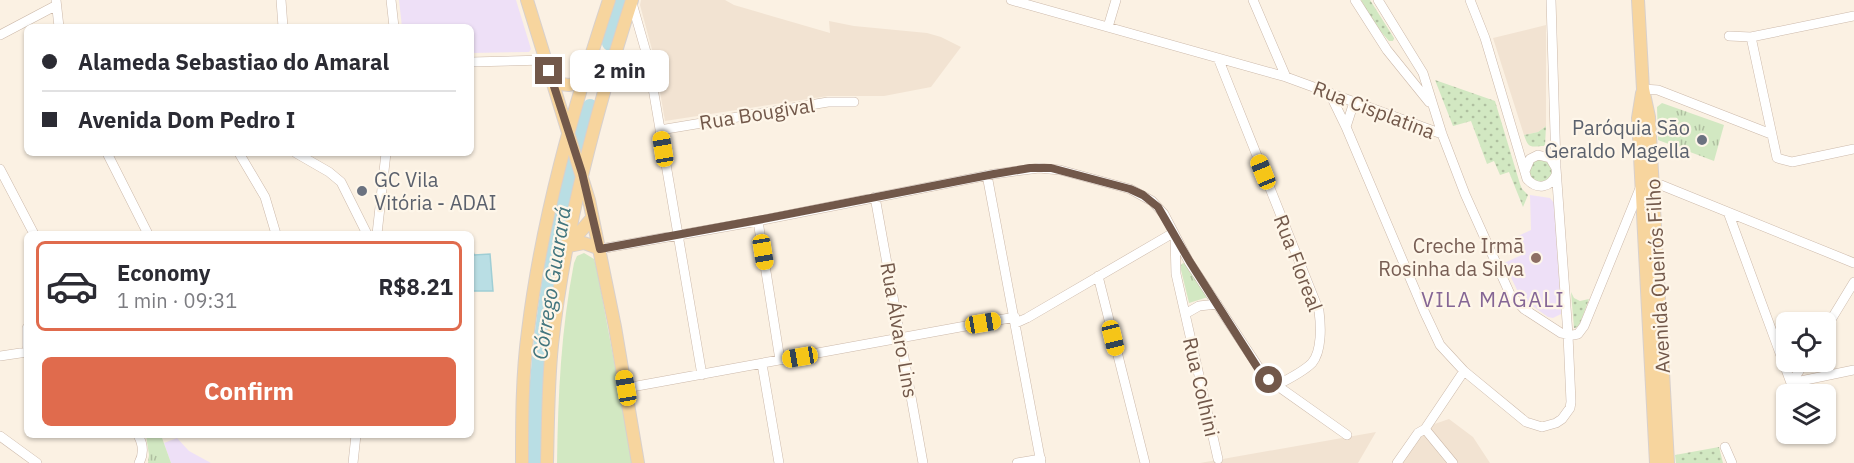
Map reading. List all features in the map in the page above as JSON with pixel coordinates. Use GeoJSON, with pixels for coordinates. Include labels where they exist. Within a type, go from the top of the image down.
{"type":"FeatureCollection","features":[{"type":"Feature","properties":{"kind":"main road"},"geometry":{"type":"LineString","coordinates":[[526,0],[580,169],[600,249],[638,463]]}},
{"type":"Feature","properties":{"kind":"main road"},"geometry":{"type":"LineString","coordinates":[[522,463],[522,415],[528,333],[544,228],[568,131],[609,0]]}},
{"type":"Feature","properties":{"kind":"main road","name":"Avenida Queirós Filho"},"geometry":{"type":"LineString","coordinates":[[1638,0],[1643,89],[1638,112],[1647,185],[1658,395],[1656,463]]}},
{"type":"Feature","properties":{"kind":"main road"},"geometry":{"type":"LineString","coordinates":[[548,463],[552,344],[580,169],[632,1]]}},
{"type":"Feature","properties":{"kind":"main road"},"geometry":{"type":"LineString","coordinates":[[608,79],[632,72],[651,75]]}},
{"type":"Feature","properties":{"kind":"main road"},"geometry":{"type":"LineString","coordinates":[[553,83],[582,82]]}},
{"type":"Feature","properties":{"kind":"main road"},"geometry":{"type":"LineString","coordinates":[[568,246],[592,218]]}},
{"type":"Feature","properties":{"kind":"main road"},"geometry":{"type":"LineString","coordinates":[[568,246],[584,243],[600,249]]}},
{"type":"Feature","properties":{"kind":"main road","name":"Avenida Queirós Filho"},"geometry":{"type":"LineString","coordinates":[[1658,395],[1668,463]]}},
{"type":"Feature","properties":{"kind":"street"},"geometry":{"type":"LineString","coordinates":[[281,0],[283,24]]}},
{"type":"Feature","properties":{"kind":"street"},"geometry":{"type":"LineString","coordinates":[[392,0],[394,24]]}},
{"type":"Feature","properties":{"kind":"street","name":"Rua Cisplatina"},"geometry":{"type":"LineString","coordinates":[[1011,0],[1044,4],[1108,27],[1286,77],[1442,134],[1467,200],[1510,294],[1531,314],[1568,335]]}},
{"type":"Feature","properties":{"kind":"street"},"geometry":{"type":"LineString","coordinates":[[1108,27],[1116,0]]}},
{"type":"Feature","properties":{"kind":"street"},"geometry":{"type":"LineString","coordinates":[[1253,0],[1286,77]]}},
{"type":"Feature","properties":{"kind":"street"},"geometry":{"type":"LineString","coordinates":[[1355,0],[1387,50],[1434,109]]}},
{"type":"Feature","properties":{"kind":"street"},"geometry":{"type":"LineString","coordinates":[[1378,0],[1423,73],[1442,134]]}},
{"type":"Feature","properties":{"kind":"street"},"geometry":{"type":"LineString","coordinates":[[1470,0],[1485,38],[1524,171],[1529,182],[1536,186],[1551,183],[1556,170],[1553,161],[1547,156]]}},
{"type":"Feature","properties":{"kind":"street"},"geometry":{"type":"LineString","coordinates":[[1330,94],[1435,336],[1448,355],[1526,422],[1542,427],[1556,423],[1567,414],[1571,402],[1556,170],[1551,0]]}},
{"type":"Feature","properties":{"kind":"street"},"geometry":{"type":"LineString","coordinates":[[632,1],[648,58],[702,375]]}},
{"type":"Feature","properties":{"kind":"street"},"geometry":{"type":"LineString","coordinates":[[0,35],[56,3],[59,24]]}},
{"type":"Feature","properties":{"kind":"street"},"geometry":{"type":"LineString","coordinates":[[1730,36],[1750,37],[1854,16]]}},
{"type":"Feature","properties":{"kind":"street"},"geometry":{"type":"LineString","coordinates":[[1750,37],[1777,158],[1792,162],[1854,149]]}},
{"type":"Feature","properties":{"kind":"street","name":"Rua Floreal"},"geometry":{"type":"LineString","coordinates":[[1218,58],[1319,311],[1320,329],[1315,357],[1307,366],[1275,386]]}},
{"type":"Feature","properties":{"kind":"street"},"geometry":{"type":"LineString","coordinates":[[474,62],[545,60]]}},
{"type":"Feature","properties":{"kind":"street"},"geometry":{"type":"LineString","coordinates":[[1643,89],[1658,90],[1771,134]]}},
{"type":"Feature","properties":{"kind":"street","name":"Rua Bougival"},"geometry":{"type":"LineString","coordinates":[[660,130],[828,102],[854,102]]}},
{"type":"Feature","properties":{"kind":"street"},"geometry":{"type":"LineString","coordinates":[[1346,127],[1354,102]]}},
{"type":"Feature","properties":{"kind":"street"},"geometry":{"type":"LineString","coordinates":[[1519,148],[1534,156],[1547,156],[1556,149]]}},
{"type":"Feature","properties":{"kind":"street"},"geometry":{"type":"LineString","coordinates":[[109,156],[146,231]]}},
{"type":"Feature","properties":{"kind":"street"},"geometry":{"type":"LineString","coordinates":[[241,156],[265,197],[275,231]]}},
{"type":"Feature","properties":{"kind":"street"},"geometry":{"type":"LineString","coordinates":[[301,156],[335,176],[341,183],[365,231]]}},
{"type":"Feature","properties":{"kind":"street"},"geometry":{"type":"LineString","coordinates":[[377,231],[386,156]]}},
{"type":"Feature","properties":{"kind":"street"},"geometry":{"type":"LineString","coordinates":[[1524,171],[1527,162],[1534,156]]}},
{"type":"Feature","properties":{"kind":"street"},"geometry":{"type":"LineString","coordinates":[[600,249],[987,175],[1030,168],[1051,168],[1130,189],[1143,195],[1158,207],[1259,370],[1275,386],[1347,435]]}},
{"type":"Feature","properties":{"kind":"street"},"geometry":{"type":"LineString","coordinates":[[0,169],[32,231]]}},
{"type":"Feature","properties":{"kind":"street"},"geometry":{"type":"LineString","coordinates":[[987,175],[1041,461],[1017,463]]}},
{"type":"Feature","properties":{"kind":"street"},"geometry":{"type":"LineString","coordinates":[[1568,335],[1578,334],[1584,326],[1627,220],[1647,185],[1728,212],[1854,263]]}},
{"type":"Feature","properties":{"kind":"street"},"geometry":{"type":"LineString","coordinates":[[1544,186],[1558,197]]}},
{"type":"Feature","properties":{"kind":"street","name":"Rua Álvaro Lins"},"geometry":{"type":"LineString","coordinates":[[875,197],[923,463]]}},
{"type":"Feature","properties":{"kind":"street"},"geometry":{"type":"LineString","coordinates":[[1728,212],[1791,383]]}},
{"type":"Feature","properties":{"kind":"street"},"geometry":{"type":"LineString","coordinates":[[1627,220],[1649,218]]}},
{"type":"Feature","properties":{"kind":"street"},"geometry":{"type":"LineString","coordinates":[[758,220],[780,360]]}},
{"type":"Feature","properties":{"kind":"street"},"geometry":{"type":"LineString","coordinates":[[626,388],[901,338],[1027,318],[1174,235]]}},
{"type":"Feature","properties":{"kind":"street","name":"Rua Colhini"},"geometry":{"type":"LineString","coordinates":[[1174,235],[1176,274],[1218,459]]}},
{"type":"Feature","properties":{"kind":"street"},"geometry":{"type":"LineString","coordinates":[[1098,276],[1144,463]]}},
{"type":"Feature","properties":{"kind":"street"},"geometry":{"type":"LineString","coordinates":[[1836,312],[1854,282]]}},
{"type":"Feature","properties":{"kind":"street","name":"Rua Colhini"},"geometry":{"type":"LineString","coordinates":[[1185,314],[1199,306],[1217,304]]}},
{"type":"Feature","properties":{"kind":"street"},"geometry":{"type":"LineString","coordinates":[[0,356],[24,352]]}},
{"type":"Feature","properties":{"kind":"street"},"geometry":{"type":"LineString","coordinates":[[762,364],[779,463]]}},
{"type":"Feature","properties":{"kind":"street"},"geometry":{"type":"LineString","coordinates":[[1791,383],[1854,370]]}},
{"type":"Feature","properties":{"kind":"street"},"geometry":{"type":"LineString","coordinates":[[1397,463],[1418,433],[1425,429],[1464,371]]}},
{"type":"Feature","properties":{"kind":"street"},"geometry":{"type":"LineString","coordinates":[[1791,383],[1798,372]]}},
{"type":"Feature","properties":{"kind":"street"},"geometry":{"type":"LineString","coordinates":[[1425,429],[1453,463]]}},
{"type":"Feature","properties":{"kind":"street"},"geometry":{"type":"LineString","coordinates":[[0,436],[37,463]]}},
{"type":"Feature","properties":{"kind":"street"},"geometry":{"type":"LineString","coordinates":[[139,463],[142,450],[140,438]]}},
{"type":"Feature","properties":{"kind":"street"},"geometry":{"type":"LineString","coordinates":[[353,463],[356,438]]}},
{"type":"Feature","properties":{"kind":"street"},"geometry":{"type":"LineString","coordinates":[[1725,447],[1732,463]]}},
{"type":"Feature","properties":{"kind":"shaded area"},"geometry":{"type":"Polygon","coordinates":[[[399,0],[516,0],[531,49],[529,52],[474,53],[474,24],[402,24],[399,0]]]}},
{"type":"Feature","properties":{"kind":"shaded area"},"geometry":{"type":"Polygon","coordinates":[[[641,0],[725,0],[734,5],[830,33],[829,21],[854,26],[927,33],[961,47],[931,87],[884,96],[828,96],[665,121],[654,57],[640,5],[641,0]]]}},
{"type":"Feature","properties":{"kind":"shaded area"},"geometry":{"type":"Polygon","coordinates":[[[1546,25],[1546,126],[1538,132],[1524,135],[1493,38],[1546,25]]]}},
{"type":"Feature","properties":{"kind":"shaded area","name":"Creche Irmã Rosinha da Silva"},"geometry":{"type":"Polygon","coordinates":[[[1530,195],[1550,198],[1554,203],[1561,314],[1553,318],[1548,317],[1519,294],[1504,263],[1524,254],[1516,237],[1531,230],[1530,195]]]}},
{"type":"Feature","properties":{"kind":"shaded area"},"geometry":{"type":"Polygon","coordinates":[[[1449,419],[1473,437],[1490,463],[1395,463],[1417,430],[1449,419]]]}},
{"type":"Feature","properties":{"kind":"shaded area"},"geometry":{"type":"Polygon","coordinates":[[[1376,432],[1358,463],[1200,463],[1376,432]]]}},
{"type":"Feature","properties":{"kind":"shaded area"},"geometry":{"type":"Polygon","coordinates":[[[177,438],[189,451],[211,463],[171,463],[164,443],[177,438]]]}},
{"type":"Feature","properties":{"kind":"green space"},"geometry":{"type":"Polygon","coordinates":[[[1361,0],[1370,0],[1394,38],[1393,41],[1389,41],[1376,26],[1361,0]]]}},
{"type":"Feature","properties":{"kind":"green space"},"geometry":{"type":"Polygon","coordinates":[[[1435,80],[1495,101],[1520,184],[1528,195],[1523,207],[1509,172],[1500,175],[1494,161],[1487,164],[1471,121],[1453,126],[1435,80]]]}},
{"type":"Feature","properties":{"kind":"green space"},"geometry":{"type":"Polygon","coordinates":[[[1662,103],[1724,125],[1714,161],[1658,140],[1657,107],[1662,103]]]}},
{"type":"Feature","properties":{"kind":"green space"},"geometry":{"type":"Polygon","coordinates":[[[1546,126],[1545,146],[1534,146],[1527,143],[1524,135],[1538,132],[1546,126]]]}},
{"type":"Feature","properties":{"kind":"green space"},"geometry":{"type":"Polygon","coordinates":[[[1541,159],[1549,163],[1553,171],[1549,179],[1541,183],[1533,179],[1529,171],[1533,163],[1541,159]]]}},
{"type":"Feature","properties":{"kind":"green space"},"geometry":{"type":"Polygon","coordinates":[[[584,253],[594,259],[597,270],[633,463],[557,463],[559,387],[566,313],[574,263],[577,256],[584,253]]]}},
{"type":"Feature","properties":{"kind":"green space"},"geometry":{"type":"Polygon","coordinates":[[[1183,263],[1208,297],[1189,303],[1180,266],[1183,263]]]}},
{"type":"Feature","properties":{"kind":"green space"},"geometry":{"type":"Polygon","coordinates":[[[1571,292],[1574,298],[1580,301],[1589,299],[1579,326],[1575,328],[1574,328],[1571,292]]]}},
{"type":"Feature","properties":{"kind":"green space"},"geometry":{"type":"Polygon","coordinates":[[[146,438],[162,438],[171,463],[148,463],[146,438]]]}},
{"type":"Feature","properties":{"kind":"green space"},"geometry":{"type":"Polygon","coordinates":[[[1719,447],[1723,463],[1676,463],[1675,455],[1719,447]]]}},
{"type":"Feature","properties":{"kind":"water"},"geometry":{"type":"Polygon","coordinates":[[[490,254],[493,291],[474,291],[474,255],[490,254]]]}},
{"type":"Feature","properties":{"kind":"waterway","name":"Córrego Guarará"},"geometry":{"type":"LineString","coordinates":[[610,43],[623,0]]}},
{"type":"Feature","properties":{"kind":"waterway","name":"Córrego Guarará"},"geometry":{"type":"LineString","coordinates":[[534,463],[539,372],[550,283],[557,239],[590,107]]}},
{"type":"Feature","properties":{"kind":"place","name":"Paróquia São Geraldo Magella"},"geometry":{"type":"Point","coordinates":[1702,140]}},
{"type":"Feature","properties":{"kind":"place","name":"GC Vila Vitória - ADAI"},"geometry":{"type":"Point","coordinates":[362,191]}},
{"type":"Feature","properties":{"kind":"place","name":"Creche Irmã Rosinha da Silva"},"geometry":{"type":"Point","coordinates":[1536,258]}},
{"type":"Feature","properties":{"kind":"district","name":"VILA MAGALI"},"geometry":{"type":"Point","coordinates":[1493,300]}},
{"type":"Feature","properties":{"kind":"route"},"geometry":{"type":"LineString","coordinates":[[549,71],[582,173],[600,249],[994,174],[1030,168],[1051,168],[1130,189],[1152,201],[1164,214],[1190,262],[1259,370],[1269,380]]}}]}
